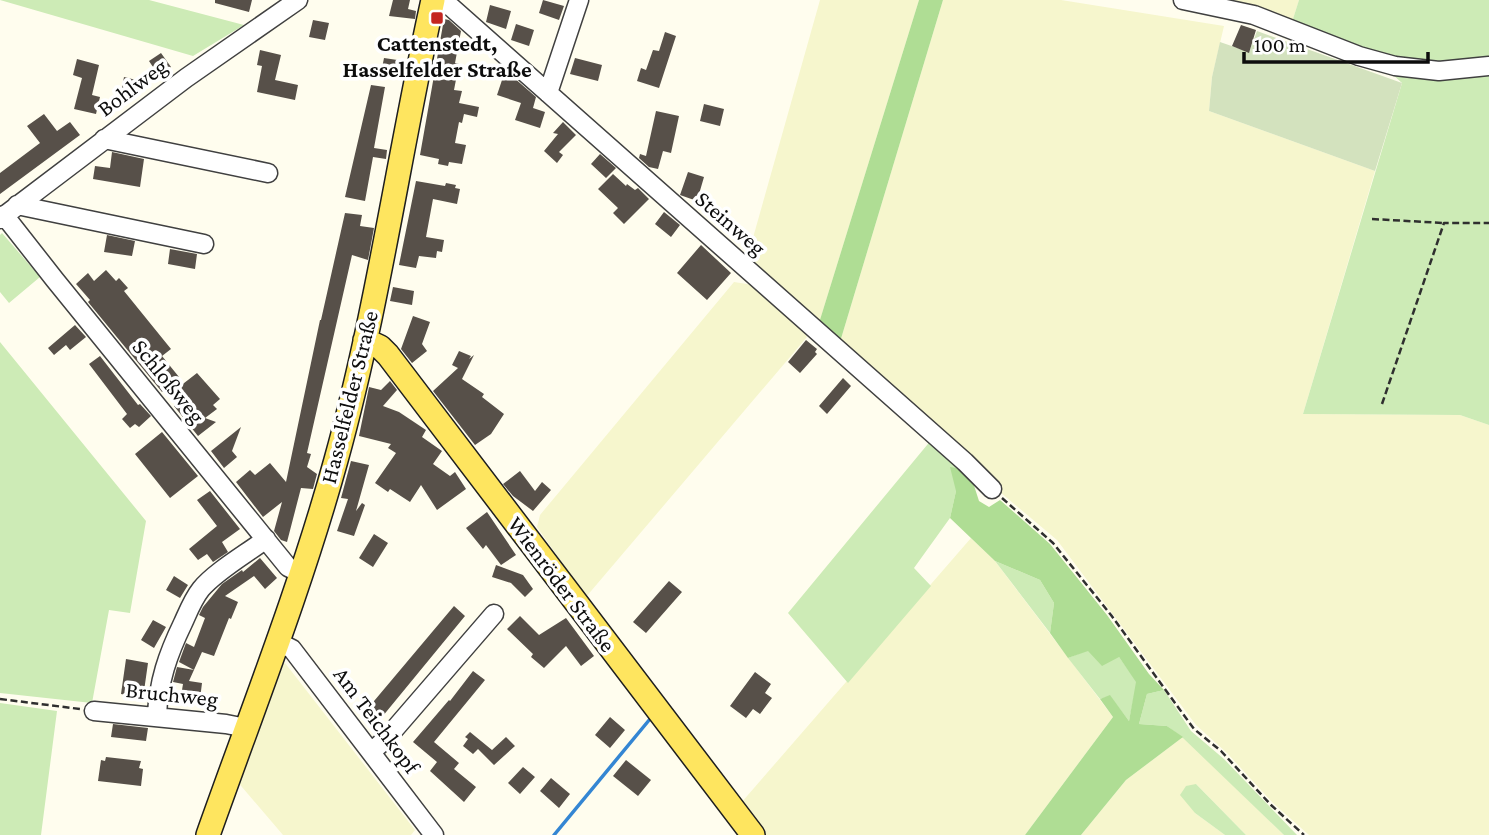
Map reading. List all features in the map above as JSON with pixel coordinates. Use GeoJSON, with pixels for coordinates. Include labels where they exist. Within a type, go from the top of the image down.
{"type":"FeatureCollection","features":[{"type":"Feature","properties":{"kind":"main road","name":"Hasselfelder Straße"},"geometry":{"type":"LineString","coordinates":[[208,835],[300,573],[336,461],[365,340],[433,0]]}},
{"type":"Feature","properties":{"kind":"main road","name":"Wienröder Straße"},"geometry":{"type":"LineString","coordinates":[[365,340],[372,342],[388,355],[752,835]]}},
{"type":"Feature","properties":{"kind":"street","name":"Bohlweg"},"geometry":{"type":"LineString","coordinates":[[7,213],[104,139],[298,0]]}},
{"type":"Feature","properties":{"kind":"street","name":"Steinweg"},"geometry":{"type":"LineString","coordinates":[[433,0],[451,8],[965,461],[992,489]]}},
{"type":"Feature","properties":{"kind":"street"},"geometry":{"type":"LineString","coordinates":[[548,93],[579,0]]}},
{"type":"Feature","properties":{"kind":"street"},"geometry":{"type":"LineString","coordinates":[[1183,0],[1254,15],[1359,56],[1395,66],[1440,71],[1489,66]]}},
{"type":"Feature","properties":{"kind":"street"},"geometry":{"type":"LineString","coordinates":[[104,139],[268,173]]}},
{"type":"Feature","properties":{"kind":"street"},"geometry":{"type":"LineString","coordinates":[[7,213],[204,244]]}},
{"type":"Feature","properties":{"kind":"street","name":"Schloßweg"},"geometry":{"type":"LineString","coordinates":[[7,213],[55,280],[288,566],[300,573]]}},
{"type":"Feature","properties":{"kind":"street"},"geometry":{"type":"LineString","coordinates":[[157,717],[163,670],[169,650],[194,600],[202,588],[266,539]]}},
{"type":"Feature","properties":{"kind":"street"},"geometry":{"type":"LineString","coordinates":[[371,752],[386,739],[494,614]]}},
{"type":"Feature","properties":{"kind":"street","name":"Am Teichkopf"},"geometry":{"type":"LineString","coordinates":[[276,641],[292,649],[434,835]]}},
{"type":"Feature","properties":{"kind":"street","name":"Bruchweg"},"geometry":{"type":"LineString","coordinates":[[94,711],[226,724],[246,729]]}},
{"type":"Feature","properties":{"kind":"path"},"geometry":{"type":"LineString","coordinates":[[1372,219],[1489,223]]}},
{"type":"Feature","properties":{"kind":"path"},"geometry":{"type":"LineString","coordinates":[[1382,404],[1444,223]]}},
{"type":"Feature","properties":{"kind":"path"},"geometry":{"type":"LineString","coordinates":[[992,489],[1053,542],[1111,615],[1194,729],[1221,751],[1270,805],[1304,835]]}},
{"type":"Feature","properties":{"kind":"path"},"geometry":{"type":"LineString","coordinates":[[0,699],[94,711]]}},
{"type":"Feature","properties":{"kind":"green space"},"geometry":{"type":"Polygon","coordinates":[[[0,0],[149,0],[244,25],[193,56],[0,0]]]}},
{"type":"Feature","properties":{"kind":"green space"},"geometry":{"type":"Polygon","coordinates":[[[820,0],[919,0],[819,323],[747,259],[820,0]]]}},
{"type":"Feature","properties":{"kind":"green space"},"geometry":{"type":"Polygon","coordinates":[[[919,0],[943,0],[840,342],[819,323],[919,0]]]}},
{"type":"Feature","properties":{"kind":"green space"},"geometry":{"type":"Polygon","coordinates":[[[943,0],[1061,0],[1224,26],[1212,77],[1209,111],[1375,171],[1303,414],[1460,415],[1489,425],[1489,835],[1309,835],[1273,803],[1227,753],[1196,725],[1057,540],[1000,492],[994,483],[840,342],[943,0]]]}},
{"type":"Feature","properties":{"kind":"green space"},"geometry":{"type":"Polygon","coordinates":[[[1212,0],[1299,0],[1292,22],[1212,0]]]}},
{"type":"Feature","properties":{"kind":"green space"},"geometry":{"type":"Polygon","coordinates":[[[1299,0],[1489,0],[1489,425],[1460,415],[1303,414],[1402,83],[1368,52],[1292,22],[1299,0]]]}},
{"type":"Feature","properties":{"kind":"green space"},"geometry":{"type":"Polygon","coordinates":[[[1257,31],[1402,83],[1375,171],[1209,111],[1212,77],[1220,42],[1249,52],[1257,31]]]}},
{"type":"Feature","properties":{"kind":"green space"},"geometry":{"type":"Polygon","coordinates":[[[2,233],[40,277],[9,303],[0,292],[2,233]]]}},
{"type":"Feature","properties":{"kind":"green space"},"geometry":{"type":"Polygon","coordinates":[[[734,282],[753,285],[804,331],[807,337],[586,597],[537,527],[540,515],[734,282]]]}},
{"type":"Feature","properties":{"kind":"green space"},"geometry":{"type":"Polygon","coordinates":[[[0,342],[146,521],[130,613],[109,610],[92,703],[0,693],[0,342]]]}},
{"type":"Feature","properties":{"kind":"green space"},"geometry":{"type":"Polygon","coordinates":[[[932,439],[969,470],[956,491],[950,518],[914,568],[931,586],[848,683],[788,613],[932,439]]]}},
{"type":"Feature","properties":{"kind":"green space"},"geometry":{"type":"Polygon","coordinates":[[[950,467],[969,470],[979,501],[989,507],[1000,500],[1050,544],[1164,690],[1147,694],[1139,724],[1167,726],[1183,737],[1126,780],[1081,835],[1025,835],[1113,717],[1100,699],[1110,695],[1129,721],[1136,682],[1119,657],[1102,666],[1088,651],[1068,658],[1050,633],[1054,603],[1040,580],[995,561],[950,518],[956,491],[950,467]]]}},
{"type":"Feature","properties":{"kind":"green space"},"geometry":{"type":"Polygon","coordinates":[[[971,538],[995,561],[1113,717],[1025,835],[763,835],[741,803],[971,538]]]}},
{"type":"Feature","properties":{"kind":"green space"},"geometry":{"type":"Polygon","coordinates":[[[995,561],[1040,580],[1054,603],[1050,633],[995,561]]]}},
{"type":"Feature","properties":{"kind":"green space"},"geometry":{"type":"Polygon","coordinates":[[[1088,650],[1119,657],[1137,682],[1129,721],[1110,696],[1100,699],[1068,658],[1088,650]]]}},
{"type":"Feature","properties":{"kind":"green space"},"geometry":{"type":"Polygon","coordinates":[[[285,663],[415,830],[411,835],[283,835],[236,780],[275,669],[285,663]]]}},
{"type":"Feature","properties":{"kind":"green space"},"geometry":{"type":"Polygon","coordinates":[[[1164,690],[1191,731],[1224,759],[1297,835],[1284,835],[1183,738],[1167,726],[1139,724],[1147,694],[1164,690]]]}},
{"type":"Feature","properties":{"kind":"green space"},"geometry":{"type":"Polygon","coordinates":[[[0,703],[57,711],[41,835],[0,835],[0,703]]]}},
{"type":"Feature","properties":{"kind":"green space"},"geometry":{"type":"Polygon","coordinates":[[[1183,737],[1284,835],[1246,835],[1196,784],[1195,813],[1225,835],[1081,835],[1126,780],[1183,737]]]}},
{"type":"Feature","properties":{"kind":"green space"},"geometry":{"type":"Polygon","coordinates":[[[1196,784],[1246,835],[1225,835],[1195,813],[1180,795],[1186,786],[1196,784]]]}},
{"type":"Feature","properties":{"kind":"building"},"geometry":{"type":"Polygon","coordinates":[[[215,0],[252,0],[249,12],[215,3],[215,0]]]}},
{"type":"Feature","properties":{"kind":"building"},"geometry":{"type":"Polygon","coordinates":[[[393,0],[410,0],[408,9],[416,11],[415,19],[389,16],[393,0]]]}},
{"type":"Feature","properties":{"kind":"building"},"geometry":{"type":"Polygon","coordinates":[[[543,0],[564,6],[559,20],[539,13],[543,0]]]}},
{"type":"Feature","properties":{"kind":"building"},"geometry":{"type":"Polygon","coordinates":[[[490,5],[511,11],[506,29],[486,22],[490,5]]]}},
{"type":"Feature","properties":{"kind":"building"},"geometry":{"type":"Polygon","coordinates":[[[444,19],[461,31],[455,63],[459,64],[454,90],[462,91],[459,103],[479,107],[477,117],[464,114],[462,123],[459,122],[455,143],[466,145],[462,164],[449,162],[448,166],[438,164],[439,159],[420,155],[444,19]]]}},
{"type":"Feature","properties":{"kind":"building"},"geometry":{"type":"Polygon","coordinates":[[[313,20],[329,23],[325,40],[309,37],[313,20]]]}},
{"type":"Feature","properties":{"kind":"building"},"geometry":{"type":"Polygon","coordinates":[[[516,24],[534,30],[529,46],[511,40],[516,24]]]}},
{"type":"Feature","properties":{"kind":"building"},"geometry":{"type":"Polygon","coordinates":[[[1241,25],[1256,30],[1249,53],[1232,46],[1241,25]]]}},
{"type":"Feature","properties":{"kind":"building"},"geometry":{"type":"Polygon","coordinates":[[[665,32],[676,36],[659,88],[637,81],[641,68],[646,70],[653,50],[659,51],[665,32]]]}},
{"type":"Feature","properties":{"kind":"building"},"geometry":{"type":"Polygon","coordinates":[[[260,50],[281,55],[275,80],[298,85],[295,100],[257,92],[262,66],[257,65],[260,50]]]}},
{"type":"Feature","properties":{"kind":"building"},"geometry":{"type":"Polygon","coordinates":[[[161,53],[171,67],[159,76],[149,61],[161,53]]]}},
{"type":"Feature","properties":{"kind":"building"},"geometry":{"type":"Polygon","coordinates":[[[384,58],[404,61],[401,76],[381,73],[384,58]]]}},
{"type":"Feature","properties":{"kind":"building"},"geometry":{"type":"Polygon","coordinates":[[[575,58],[602,65],[598,81],[570,74],[575,58]]]}},
{"type":"Feature","properties":{"kind":"building"},"geometry":{"type":"Polygon","coordinates":[[[77,59],[99,65],[92,95],[100,97],[96,114],[74,109],[82,78],[73,75],[77,59]]]}},
{"type":"Feature","properties":{"kind":"building"},"geometry":{"type":"Polygon","coordinates":[[[504,74],[513,77],[536,97],[533,108],[545,112],[540,128],[515,120],[521,103],[497,95],[504,74]]]}},
{"type":"Feature","properties":{"kind":"building"},"geometry":{"type":"Polygon","coordinates":[[[124,77],[140,81],[137,97],[121,93],[124,77]]]}},
{"type":"Feature","properties":{"kind":"building"},"geometry":{"type":"Polygon","coordinates":[[[371,85],[385,87],[374,148],[387,150],[386,159],[373,157],[365,201],[345,197],[371,85]]]}},
{"type":"Feature","properties":{"kind":"building"},"geometry":{"type":"Polygon","coordinates":[[[704,104],[724,109],[720,126],[700,121],[704,104]]]}},
{"type":"Feature","properties":{"kind":"building"},"geometry":{"type":"Polygon","coordinates":[[[656,111],[679,116],[671,153],[663,151],[658,169],[649,167],[639,158],[640,154],[646,156],[656,111]]]}},
{"type":"Feature","properties":{"kind":"building"},"geometry":{"type":"Polygon","coordinates":[[[44,114],[57,131],[70,122],[80,135],[0,194],[0,173],[40,143],[27,126],[44,114]]]}},
{"type":"Feature","properties":{"kind":"building"},"geometry":{"type":"Polygon","coordinates":[[[563,122],[576,135],[559,152],[563,155],[557,163],[544,151],[558,134],[553,133],[563,122]]]}},
{"type":"Feature","properties":{"kind":"building"},"geometry":{"type":"Polygon","coordinates":[[[112,152],[144,159],[140,187],[93,179],[95,166],[110,168],[112,152]]]}},
{"type":"Feature","properties":{"kind":"building"},"geometry":{"type":"Polygon","coordinates":[[[600,154],[616,168],[606,178],[591,164],[600,154]]]}},
{"type":"Feature","properties":{"kind":"building"},"geometry":{"type":"Polygon","coordinates":[[[688,172],[704,177],[697,201],[680,195],[688,172]]]}},
{"type":"Feature","properties":{"kind":"building"},"geometry":{"type":"Polygon","coordinates":[[[613,174],[626,186],[627,184],[635,190],[638,188],[649,199],[624,224],[613,213],[618,208],[598,189],[613,174]]]}},
{"type":"Feature","properties":{"kind":"building"},"geometry":{"type":"Polygon","coordinates":[[[416,181],[445,186],[446,183],[456,185],[455,188],[460,189],[457,204],[433,199],[426,237],[444,240],[442,252],[437,251],[436,258],[419,256],[416,268],[399,265],[416,181]]]}},
{"type":"Feature","properties":{"kind":"building"},"geometry":{"type":"Polygon","coordinates":[[[664,212],[680,225],[671,237],[655,224],[664,212]]]}},
{"type":"Feature","properties":{"kind":"building"},"geometry":{"type":"Polygon","coordinates":[[[345,213],[362,215],[360,226],[374,228],[368,260],[352,255],[307,453],[311,454],[307,467],[317,474],[313,489],[301,488],[287,542],[281,540],[274,531],[282,502],[263,517],[236,482],[250,470],[255,475],[270,463],[286,482],[345,213]]]}},
{"type":"Feature","properties":{"kind":"building"},"geometry":{"type":"Polygon","coordinates":[[[107,235],[135,241],[132,256],[104,252],[107,235]]]}},
{"type":"Feature","properties":{"kind":"building"},"geometry":{"type":"Polygon","coordinates":[[[701,245],[731,273],[707,300],[677,273],[701,245]]]}},
{"type":"Feature","properties":{"kind":"building"},"geometry":{"type":"Polygon","coordinates":[[[170,249],[197,254],[195,269],[168,264],[170,249]]]}},
{"type":"Feature","properties":{"kind":"building"},"geometry":{"type":"Polygon","coordinates":[[[106,270],[116,281],[119,278],[128,288],[124,291],[171,349],[162,356],[179,377],[162,392],[76,284],[88,273],[94,281],[106,270]]]}},
{"type":"Feature","properties":{"kind":"building"},"geometry":{"type":"Polygon","coordinates":[[[393,287],[414,291],[412,305],[390,301],[393,287]]]}},
{"type":"Feature","properties":{"kind":"building"},"geometry":{"type":"Polygon","coordinates":[[[413,316],[430,322],[422,344],[427,351],[412,363],[401,349],[413,316]]]}},
{"type":"Feature","properties":{"kind":"building"},"geometry":{"type":"Polygon","coordinates":[[[75,325],[86,337],[70,350],[66,345],[54,355],[48,348],[75,325]]]}},
{"type":"Feature","properties":{"kind":"building"},"geometry":{"type":"Polygon","coordinates":[[[806,340],[817,349],[817,354],[800,373],[788,362],[806,340]]]}},
{"type":"Feature","properties":{"kind":"building"},"geometry":{"type":"Polygon","coordinates":[[[459,351],[471,356],[469,359],[474,355],[462,379],[484,394],[482,397],[504,414],[491,434],[475,445],[433,391],[458,368],[452,365],[459,351]]]}},
{"type":"Feature","properties":{"kind":"building"},"geometry":{"type":"Polygon","coordinates":[[[100,356],[138,405],[151,416],[139,427],[135,424],[130,428],[122,419],[127,414],[89,364],[100,356]]]}},
{"type":"Feature","properties":{"kind":"building"},"geometry":{"type":"Polygon","coordinates":[[[197,373],[220,399],[213,405],[217,409],[205,418],[216,422],[198,436],[174,406],[186,396],[179,387],[197,373]]]}},
{"type":"Feature","properties":{"kind":"building"},"geometry":{"type":"Polygon","coordinates":[[[843,378],[851,386],[827,414],[819,406],[843,378]]]}},
{"type":"Feature","properties":{"kind":"building"},"geometry":{"type":"Polygon","coordinates":[[[390,381],[397,390],[383,406],[399,412],[426,430],[422,437],[442,451],[433,464],[450,476],[455,472],[466,489],[437,510],[421,485],[410,502],[375,483],[396,453],[388,448],[391,444],[359,436],[369,387],[381,390],[390,381]]]}},
{"type":"Feature","properties":{"kind":"building"},"geometry":{"type":"Polygon","coordinates":[[[241,427],[232,451],[237,457],[224,468],[211,451],[241,427]]]}},
{"type":"Feature","properties":{"kind":"building"},"geometry":{"type":"Polygon","coordinates":[[[162,432],[198,476],[170,498],[135,454],[162,432]]]}},
{"type":"Feature","properties":{"kind":"building"},"geometry":{"type":"Polygon","coordinates":[[[351,461],[369,465],[356,511],[362,503],[365,505],[354,536],[337,531],[348,499],[341,498],[351,461]]]}},
{"type":"Feature","properties":{"kind":"building"},"geometry":{"type":"Polygon","coordinates":[[[520,471],[535,491],[542,482],[551,490],[533,511],[513,496],[503,484],[520,471]]]}},
{"type":"Feature","properties":{"kind":"building"},"geometry":{"type":"Polygon","coordinates":[[[210,491],[240,529],[222,542],[228,552],[213,562],[207,554],[198,560],[189,549],[217,526],[197,500],[210,491]]]}},
{"type":"Feature","properties":{"kind":"building"},"geometry":{"type":"Polygon","coordinates":[[[487,512],[516,555],[501,565],[486,545],[483,549],[466,528],[487,512]]]}},
{"type":"Feature","properties":{"kind":"building"},"geometry":{"type":"Polygon","coordinates":[[[374,534],[388,543],[373,567],[359,558],[374,534]]]}},
{"type":"Feature","properties":{"kind":"building"},"geometry":{"type":"Polygon","coordinates":[[[260,558],[277,578],[265,589],[254,576],[225,596],[238,602],[231,619],[229,618],[214,656],[202,652],[194,670],[179,662],[186,643],[194,647],[205,618],[199,615],[203,607],[222,584],[260,558]]]}},
{"type":"Feature","properties":{"kind":"building"},"geometry":{"type":"Polygon","coordinates":[[[496,565],[523,575],[533,589],[525,597],[511,583],[492,577],[496,565]]]}},
{"type":"Feature","properties":{"kind":"building"},"geometry":{"type":"Polygon","coordinates":[[[174,576],[188,585],[180,598],[166,590],[174,576]]]}},
{"type":"Feature","properties":{"kind":"building"},"geometry":{"type":"Polygon","coordinates":[[[669,581],[682,592],[646,633],[633,622],[669,581]]]}},
{"type":"Feature","properties":{"kind":"building"},"geometry":{"type":"Polygon","coordinates":[[[454,606],[465,616],[382,717],[369,707],[454,606]]]}},
{"type":"Feature","properties":{"kind":"building"},"geometry":{"type":"Polygon","coordinates":[[[520,616],[539,635],[566,618],[594,656],[581,666],[566,646],[544,668],[507,629],[520,616]]]}},
{"type":"Feature","properties":{"kind":"building"},"geometry":{"type":"Polygon","coordinates":[[[153,620],[166,627],[154,648],[141,640],[153,620]]]}},
{"type":"Feature","properties":{"kind":"building"},"geometry":{"type":"Polygon","coordinates":[[[126,659],[148,663],[143,698],[121,694],[126,659]]]}},
{"type":"Feature","properties":{"kind":"building"},"geometry":{"type":"Polygon","coordinates":[[[177,667],[194,670],[189,681],[202,683],[200,699],[181,696],[183,684],[173,682],[177,667]]]}},
{"type":"Feature","properties":{"kind":"building"},"geometry":{"type":"Polygon","coordinates":[[[473,671],[485,680],[434,742],[459,763],[454,769],[476,787],[464,802],[430,771],[437,762],[413,742],[473,671]]]}},
{"type":"Feature","properties":{"kind":"building"},"geometry":{"type":"Polygon","coordinates":[[[755,672],[771,684],[765,693],[772,698],[760,714],[753,709],[746,718],[730,706],[755,672]]]}},
{"type":"Feature","properties":{"kind":"building"},"geometry":{"type":"Polygon","coordinates":[[[610,717],[625,730],[610,748],[595,735],[610,717]]]}},
{"type":"Feature","properties":{"kind":"building"},"geometry":{"type":"Polygon","coordinates":[[[113,724],[148,728],[146,741],[111,737],[113,724]]]}},
{"type":"Feature","properties":{"kind":"building"},"geometry":{"type":"Polygon","coordinates":[[[470,732],[492,750],[506,737],[515,746],[494,765],[478,749],[473,754],[463,746],[468,739],[465,737],[470,732]]]}},
{"type":"Feature","properties":{"kind":"building"},"geometry":{"type":"Polygon","coordinates":[[[106,757],[141,761],[141,786],[98,781],[101,760],[105,761],[106,757]]]}},
{"type":"Feature","properties":{"kind":"building"},"geometry":{"type":"Polygon","coordinates":[[[626,760],[651,780],[638,796],[613,776],[626,760]]]}},
{"type":"Feature","properties":{"kind":"building"},"geometry":{"type":"Polygon","coordinates":[[[523,767],[535,777],[520,794],[508,783],[523,767]]]}},
{"type":"Feature","properties":{"kind":"building"},"geometry":{"type":"Polygon","coordinates":[[[551,778],[570,794],[559,808],[540,791],[551,778]]]}},
{"type":"Feature","properties":{"kind":"waterway"},"geometry":{"type":"LineString","coordinates":[[554,835],[650,719]]}},
{"type":"Feature","properties":{"kind":"place","name":"Cattenstedt, Hasselfelder Straße"},"geometry":{"type":"Point","coordinates":[437,18]}}]}
